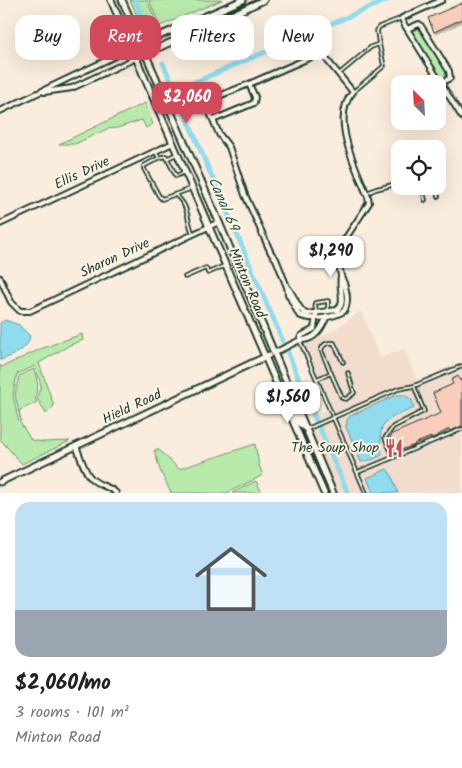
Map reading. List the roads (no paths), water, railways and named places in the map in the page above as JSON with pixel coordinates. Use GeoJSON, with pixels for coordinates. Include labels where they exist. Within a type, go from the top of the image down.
{"type":"FeatureCollection","features":[{"type":"Feature","properties":{"kind":"main road","name":"Minton Road"},"geometry":{"type":"LineString","coordinates":[[111,0],[118,15]]}},
{"type":"Feature","properties":{"kind":"main road","name":"Minton Road"},"geometry":{"type":"LineString","coordinates":[[122,0],[128,15]]}},
{"type":"Feature","properties":{"kind":"main road"},"geometry":{"type":"LineString","coordinates":[[161,35],[243,0]]}},
{"type":"Feature","properties":{"kind":"main road"},"geometry":{"type":"LineString","coordinates":[[161,47],[264,0]]}},
{"type":"Feature","properties":{"kind":"main road","name":"Minton Road"},"geometry":{"type":"LineString","coordinates":[[137,60],[324,493]]}},
{"type":"Feature","properties":{"kind":"main road","name":"Minton Road"},"geometry":{"type":"LineString","coordinates":[[148,60],[333,493]]}},
{"type":"Feature","properties":{"kind":"main road","name":"Hield Road"},"geometry":{"type":"LineString","coordinates":[[0,482],[274,352]]}},
{"type":"Feature","properties":{"kind":"main road"},"geometry":{"type":"LineString","coordinates":[[285,402],[292,410],[298,422],[306,429]]}},
{"type":"Feature","properties":{"kind":"street"},"geometry":{"type":"LineString","coordinates":[[435,75],[402,18],[442,0]]}},
{"type":"Feature","properties":{"kind":"street"},"geometry":{"type":"LineString","coordinates":[[408,29],[419,24],[421,26],[450,71],[450,78],[446,80]]}},
{"type":"Feature","properties":{"kind":"street"},"geometry":{"type":"LineString","coordinates":[[318,54],[323,55],[339,74],[353,92],[344,105],[346,134],[350,156],[369,203],[337,251],[343,288],[348,302],[340,314],[326,316],[302,312],[292,298],[276,259],[271,253],[245,195],[229,147],[219,134],[207,106],[209,100],[318,54]]}},
{"type":"Feature","properties":{"kind":"street"},"geometry":{"type":"LineString","coordinates":[[0,111],[107,60]]}},
{"type":"Feature","properties":{"kind":"street"},"geometry":{"type":"LineString","coordinates":[[42,92],[72,88],[132,60]]}},
{"type":"Feature","properties":{"kind":"street"},"geometry":{"type":"LineString","coordinates":[[213,120],[254,103],[254,97],[249,84]]}},
{"type":"Feature","properties":{"kind":"street"},"geometry":{"type":"LineString","coordinates":[[446,92],[462,117]]}},
{"type":"Feature","properties":{"kind":"street","name":"Ellis Drive"},"geometry":{"type":"LineString","coordinates":[[0,224],[173,143]]}},
{"type":"Feature","properties":{"kind":"street","name":"Sharon Drive"},"geometry":{"type":"LineString","coordinates":[[0,278],[11,302],[20,311],[30,311],[218,222]]}},
{"type":"Feature","properties":{"kind":"street"},"geometry":{"type":"LineString","coordinates":[[316,315],[337,310],[341,307],[343,288]]}},
{"type":"Feature","properties":{"kind":"street"},"geometry":{"type":"LineString","coordinates":[[274,352],[318,334],[322,329],[328,311]]}},
{"type":"Feature","properties":{"kind":"street"},"geometry":{"type":"LineString","coordinates":[[300,340],[301,336],[314,329],[316,315]]}},
{"type":"Feature","properties":{"kind":"street"},"geometry":{"type":"LineString","coordinates":[[76,446],[89,476],[98,483],[111,488],[116,493]]}},
{"type":"Feature","properties":{"kind":"lane"},"geometry":{"type":"LineString","coordinates":[[353,92],[384,66],[377,29],[402,18]]}},
{"type":"Feature","properties":{"kind":"lane"},"geometry":{"type":"LineString","coordinates":[[339,74],[372,47],[379,44]]}},
{"type":"Feature","properties":{"kind":"lane"},"geometry":{"type":"LineString","coordinates":[[155,151],[159,158]]}},
{"type":"Feature","properties":{"kind":"lane"},"geometry":{"type":"LineString","coordinates":[[178,153],[168,158],[164,156],[159,158],[144,166],[144,169],[162,199],[193,187]]}},
{"type":"Feature","properties":{"kind":"lane"},"geometry":{"type":"LineString","coordinates":[[168,158],[176,176],[186,172]]}},
{"type":"Feature","properties":{"kind":"lane"},"geometry":{"type":"LineString","coordinates":[[366,193],[391,185]]}},
{"type":"Feature","properties":{"kind":"lane"},"geometry":{"type":"LineString","coordinates":[[182,200],[184,192]]}},
{"type":"Feature","properties":{"kind":"lane"},"geometry":{"type":"LineString","coordinates":[[175,195],[182,200],[193,234]]}},
{"type":"Feature","properties":{"kind":"lane"},"geometry":{"type":"LineString","coordinates":[[424,195],[425,200]]}},
{"type":"Feature","properties":{"kind":"lane"},"geometry":{"type":"LineString","coordinates":[[185,277],[206,268],[208,273],[226,265]]}},
{"type":"Feature","properties":{"kind":"lane"},"geometry":{"type":"LineString","coordinates":[[316,315],[315,303],[328,301],[328,311]]}},
{"type":"Feature","properties":{"kind":"lane"},"geometry":{"type":"LineString","coordinates":[[300,340],[366,493]]}},
{"type":"Feature","properties":{"kind":"lane"},"geometry":{"type":"LineString","coordinates":[[343,362],[334,343],[326,343],[321,350],[342,398],[346,399],[354,393],[348,373]]}},
{"type":"Feature","properties":{"kind":"lane"},"geometry":{"type":"LineString","coordinates":[[306,429],[398,389],[414,386],[462,366]]}},
{"type":"Feature","properties":{"kind":"lane"},"geometry":{"type":"LineString","coordinates":[[317,379],[331,373]]}},
{"type":"Feature","properties":{"kind":"lane"},"geometry":{"type":"LineString","coordinates":[[394,457],[385,438],[393,427],[424,411],[414,386]]}},
{"type":"Feature","properties":{"kind":"lane"},"geometry":{"type":"LineString","coordinates":[[358,472],[462,429]]}},
{"type":"Feature","properties":{"kind":"water"},"geometry":{"type":"Polygon","coordinates":[[[5,320],[19,325],[30,336],[23,349],[14,355],[0,360],[0,323],[5,320]]]}},
{"type":"Feature","properties":{"kind":"water"},"geometry":{"type":"Polygon","coordinates":[[[396,395],[404,395],[412,400],[414,408],[389,419],[385,423],[381,434],[382,455],[361,462],[346,427],[347,420],[350,416],[396,395]]]}},
{"type":"Feature","properties":{"kind":"water"},"geometry":{"type":"Polygon","coordinates":[[[387,469],[392,476],[398,493],[373,493],[367,478],[387,469]]]}},
{"type":"Feature","properties":{"kind":"waterway","name":"Canal 69"},"geometry":{"type":"LineString","coordinates":[[135,0],[141,15]]}},
{"type":"Feature","properties":{"kind":"waterway"},"geometry":{"type":"LineString","coordinates":[[174,91],[387,0]]}},
{"type":"Feature","properties":{"kind":"waterway","name":"Canal 69"},"geometry":{"type":"LineString","coordinates":[[163,63],[284,344]]}},
{"type":"Feature","properties":{"kind":"waterway","name":"Canal 69"},"geometry":{"type":"LineString","coordinates":[[287,351],[316,420]]}},
{"type":"Feature","properties":{"kind":"waterway","name":"Canal 69"},"geometry":{"type":"LineString","coordinates":[[319,427],[348,493]]}},
{"type":"Feature","properties":{"kind":"place","name":"The Soup Shop"},"geometry":{"type":"Point","coordinates":[394,448]}}]}
